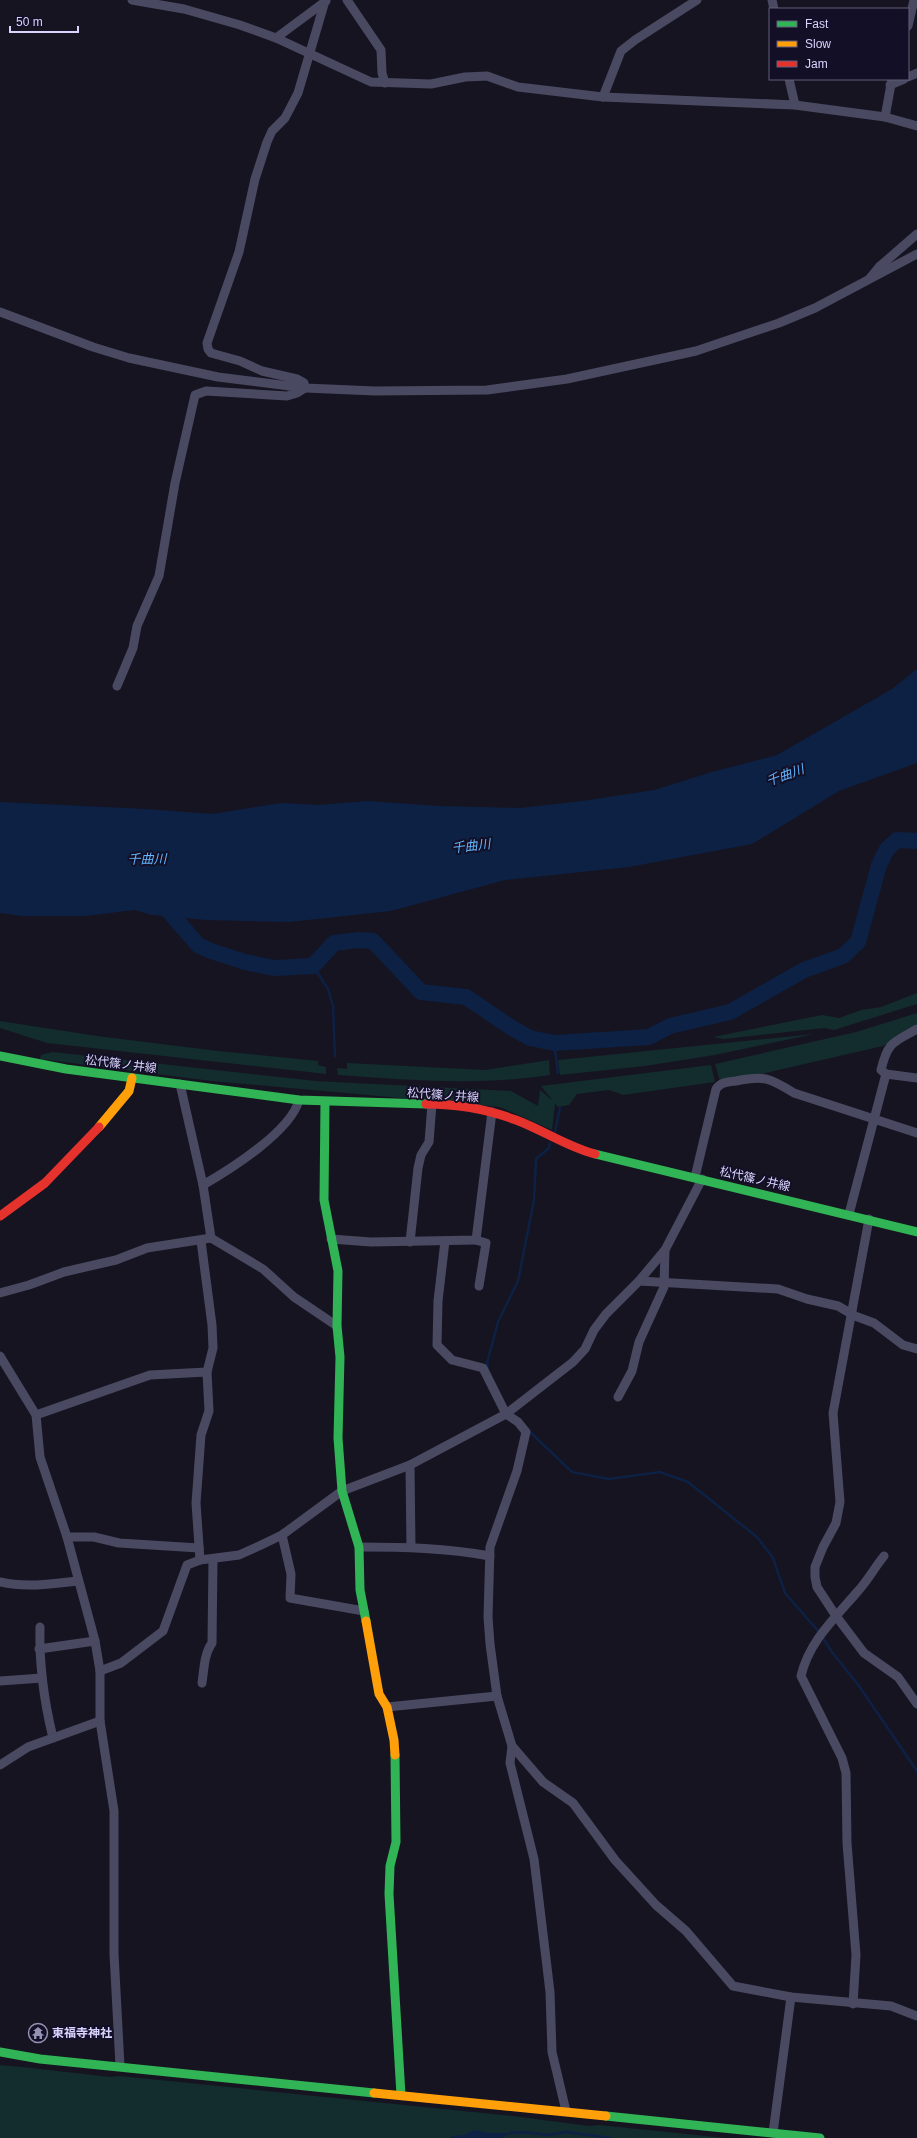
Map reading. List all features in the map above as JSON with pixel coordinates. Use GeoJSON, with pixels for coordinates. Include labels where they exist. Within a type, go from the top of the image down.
{"type":"FeatureCollection","features":[{"type":"Feature","properties":{"kind":"street"},"geometry":{"type":"LineString","coordinates":[[132,0],[184,9],[240,25],[276,38],[371,82],[431,84],[465,77],[487,76],[518,87],[604,96],[795,106],[885,118],[917,126]]}},
{"type":"Feature","properties":{"kind":"street"},"geometry":{"type":"LineString","coordinates":[[347,0],[381,50],[382,73],[385,83]]}},
{"type":"Feature","properties":{"kind":"street"},"geometry":{"type":"LineString","coordinates":[[604,96],[621,51],[635,40],[697,0]]}},
{"type":"Feature","properties":{"kind":"street"},"geometry":{"type":"LineString","coordinates":[[909,22],[914,0]]}},
{"type":"Feature","properties":{"kind":"street"},"geometry":{"type":"LineString","coordinates":[[276,38],[326,1]]}},
{"type":"Feature","properties":{"kind":"street"},"geometry":{"type":"LineString","coordinates":[[305,388],[304,383],[297,379],[262,371],[240,361],[212,353],[208,349],[207,343],[239,252],[255,180],[267,142],[272,131],[285,118],[298,93],[326,1]]}},
{"type":"Feature","properties":{"kind":"street"},"geometry":{"type":"LineString","coordinates":[[789,80],[795,106]]}},
{"type":"Feature","properties":{"kind":"street"},"geometry":{"type":"LineString","coordinates":[[885,118],[891,82]]}},
{"type":"Feature","properties":{"kind":"street"},"geometry":{"type":"LineString","coordinates":[[866,282],[879,267],[917,234]]}},
{"type":"Feature","properties":{"kind":"street"},"geometry":{"type":"LineString","coordinates":[[0,312],[93,348],[129,358],[218,377],[305,388],[416,392],[487,390],[567,379],[696,351],[779,323],[815,308],[917,254]]}},
{"type":"Feature","properties":{"kind":"street"},"geometry":{"type":"LineString","coordinates":[[117,686],[133,648],[137,626],[159,576],[175,483],[195,395],[206,391],[287,396],[297,393],[305,388]]}},
{"type":"Feature","properties":{"kind":"street"},"geometry":{"type":"LineString","coordinates":[[917,1029],[890,1044],[885,1052],[881,1070],[886,1074],[917,1078]]}},
{"type":"Feature","properties":{"kind":"street","name":"松代篠ノ井線"},"geometry":{"type":"LineString","coordinates":[[0,1056],[66,1069],[299,1100],[462,1106],[492,1112],[518,1120],[579,1150],[869,1218],[917,1232]]}},
{"type":"Feature","properties":{"kind":"street"},"geometry":{"type":"LineString","coordinates":[[849,1214],[886,1074]]}},
{"type":"Feature","properties":{"kind":"street"},"geometry":{"type":"LineString","coordinates":[[100,1671],[121,1662],[162,1630],[187,1565],[200,1560],[239,1555],[282,1535],[342,1491],[410,1465],[506,1414],[573,1362],[585,1349],[594,1330],[606,1314],[639,1281],[665,1250],[699,1178],[716,1089],[722,1083],[759,1077],[776,1082],[794,1093],[873,1120],[917,1133]]}},
{"type":"Feature","properties":{"kind":"street"},"geometry":{"type":"LineString","coordinates":[[0,1216],[45,1183],[89,1140],[129,1092],[132,1078]]}},
{"type":"Feature","properties":{"kind":"street"},"geometry":{"type":"LineString","coordinates":[[180,1084],[203,1185],[211,1238]]}},
{"type":"Feature","properties":{"kind":"street"},"geometry":{"type":"LineString","coordinates":[[203,1185],[264,1144],[297,1108],[299,1100]]}},
{"type":"Feature","properties":{"kind":"street"},"geometry":{"type":"LineString","coordinates":[[325,1102],[324,1200],[338,1271],[337,1326],[340,1357],[338,1438],[342,1491],[359,1547],[360,1590],[378,1690],[387,1707],[394,1740],[397,1811],[396,1842],[390,1866],[389,1894],[401,2095]]}},
{"type":"Feature","properties":{"kind":"street"},"geometry":{"type":"LineString","coordinates":[[410,1242],[418,1168],[421,1155],[429,1142],[432,1104]]}},
{"type":"Feature","properties":{"kind":"street"},"geometry":{"type":"LineString","coordinates":[[476,1240],[492,1112]]}},
{"type":"Feature","properties":{"kind":"street"},"geometry":{"type":"LineString","coordinates":[[869,1218],[850,1313],[833,1412],[840,1502],[836,1523],[823,1547],[815,1567],[818,1587],[836,1616],[864,1653],[898,1677],[917,1704]]}},
{"type":"Feature","properties":{"kind":"street"},"geometry":{"type":"LineString","coordinates":[[0,1293],[29,1285],[64,1272],[116,1260],[147,1248],[201,1241],[211,1238],[263,1269],[294,1297],[337,1326]]}},
{"type":"Feature","properties":{"kind":"street"},"geometry":{"type":"LineString","coordinates":[[331,1239],[371,1242],[476,1240],[486,1243],[478,1286]]}},
{"type":"Feature","properties":{"kind":"street"},"geometry":{"type":"LineString","coordinates":[[200,1560],[196,1503],[201,1435],[209,1411],[207,1372],[213,1348],[212,1325],[201,1241]]}},
{"type":"Feature","properties":{"kind":"street"},"geometry":{"type":"LineString","coordinates":[[446,1241],[438,1301],[437,1345],[452,1360],[483,1368],[506,1414],[518,1422],[526,1432],[517,1471],[490,1547],[488,1617],[497,1696],[512,1746],[510,1763],[534,1859],[550,1992],[552,2052],[566,2111]]}},
{"type":"Feature","properties":{"kind":"street"},"geometry":{"type":"LineString","coordinates":[[618,1397],[632,1370],[639,1342],[666,1282],[665,1250]]}},
{"type":"Feature","properties":{"kind":"street"},"geometry":{"type":"LineString","coordinates":[[639,1281],[778,1289],[807,1299],[838,1306],[850,1313],[874,1323],[903,1345],[917,1349]]}},
{"type":"Feature","properties":{"kind":"street"},"geometry":{"type":"LineString","coordinates":[[0,1356],[36,1415],[40,1457],[67,1537],[95,1642],[100,1671],[100,1721],[114,1811],[114,1954],[120,2066]]}},
{"type":"Feature","properties":{"kind":"street"},"geometry":{"type":"LineString","coordinates":[[36,1415],[150,1375],[207,1372]]}},
{"type":"Feature","properties":{"kind":"street"},"geometry":{"type":"LineString","coordinates":[[410,1465],[411,1548]]}},
{"type":"Feature","properties":{"kind":"street"},"geometry":{"type":"LineString","coordinates":[[282,1535],[291,1574],[290,1598],[364,1611]]}},
{"type":"Feature","properties":{"kind":"street"},"geometry":{"type":"LineString","coordinates":[[67,1537],[94,1537],[119,1543],[199,1548]]}},
{"type":"Feature","properties":{"kind":"street"},"geometry":{"type":"LineString","coordinates":[[359,1547],[459,1550],[490,1556]]}},
{"type":"Feature","properties":{"kind":"street"},"geometry":{"type":"LineString","coordinates":[[853,2004],[856,1955],[847,1843],[846,1773],[842,1758],[801,1676],[803,1667],[820,1634],[859,1590],[884,1556]]}},
{"type":"Feature","properties":{"kind":"street"},"geometry":{"type":"LineString","coordinates":[[202,1684],[205,1658],[212,1643],[213,1559]]}},
{"type":"Feature","properties":{"kind":"street"},"geometry":{"type":"LineString","coordinates":[[0,1582],[48,1584],[78,1581]]}},
{"type":"Feature","properties":{"kind":"street"},"geometry":{"type":"LineString","coordinates":[[40,1627],[39,1649],[42,1678],[53,1738]]}},
{"type":"Feature","properties":{"kind":"street"},"geometry":{"type":"LineString","coordinates":[[39,1649],[95,1642]]}},
{"type":"Feature","properties":{"kind":"street"},"geometry":{"type":"LineString","coordinates":[[0,1681],[42,1678]]}},
{"type":"Feature","properties":{"kind":"street"},"geometry":{"type":"LineString","coordinates":[[387,1707],[497,1696]]}},
{"type":"Feature","properties":{"kind":"street"},"geometry":{"type":"LineString","coordinates":[[0,1765],[28,1747],[100,1721]]}},
{"type":"Feature","properties":{"kind":"street"},"geometry":{"type":"LineString","coordinates":[[512,1746],[543,1782],[573,1803],[620,1866],[656,1905],[686,1931],[733,1986],[791,1997],[853,2004],[890,2006],[917,2016]]}},
{"type":"Feature","properties":{"kind":"street"},"geometry":{"type":"LineString","coordinates":[[773,2133],[791,1997]]}},
{"type":"Feature","properties":{"kind":"street"},"geometry":{"type":"LineString","coordinates":[[0,2052],[40,2059],[566,2111],[820,2138]]}},
{"type":"Feature","properties":{"kind":"green space"},"geometry":{"type":"Polygon","coordinates":[[[917,993],[917,1004],[834,1030],[824,1028],[724,1039],[713,1037],[822,1015],[839,1018],[861,1010],[881,1007],[917,993]]]}},
{"type":"Feature","properties":{"kind":"green space"},"geometry":{"type":"Polygon","coordinates":[[[917,1013],[917,1027],[883,1046],[761,1074],[720,1081],[715,1064],[856,1032],[917,1013]]]}},
{"type":"Feature","properties":{"kind":"green space"},"geometry":{"type":"Polygon","coordinates":[[[0,1021],[97,1036],[218,1051],[318,1061],[318,1065],[326,1067],[326,1074],[47,1043],[0,1028],[0,1021]]]}},
{"type":"Feature","properties":{"kind":"green space"},"geometry":{"type":"Polygon","coordinates":[[[814,1034],[715,1055],[645,1066],[560,1075],[558,1060],[814,1034]]]}},
{"type":"Feature","properties":{"kind":"green space"},"geometry":{"type":"Polygon","coordinates":[[[53,1052],[316,1081],[511,1091],[538,1106],[540,1090],[553,1101],[541,1086],[711,1065],[715,1082],[623,1095],[609,1090],[577,1094],[569,1105],[558,1107],[555,1104],[552,1130],[500,1107],[211,1081],[40,1059],[41,1055],[53,1052]]]}},
{"type":"Feature","properties":{"kind":"green space"},"geometry":{"type":"Polygon","coordinates":[[[549,1060],[550,1075],[471,1081],[391,1079],[338,1075],[337,1068],[347,1069],[347,1063],[485,1070],[549,1060]]]}},
{"type":"Feature","properties":{"kind":"green space"},"geometry":{"type":"Polygon","coordinates":[[[0,2065],[513,2116],[589,2126],[599,2125],[726,2138],[0,2138],[0,2065]]]}},
{"type":"Feature","properties":{"kind":"water","name":"千曲川"},"geometry":{"type":"Polygon","coordinates":[[[917,669],[917,763],[839,791],[752,844],[629,867],[505,880],[391,911],[289,922],[206,920],[152,915],[135,910],[85,916],[22,916],[0,913],[0,802],[146,809],[213,814],[281,803],[318,805],[368,801],[440,806],[520,808],[582,801],[654,790],[712,772],[777,755],[892,689],[917,669]]]}},
{"type":"Feature","properties":{"kind":"water"},"geometry":{"type":"Polygon","coordinates":[[[474,2130],[488,2133],[511,2133],[501,2138],[451,2138],[451,2136],[464,2135],[474,2130]]]}},
{"type":"Feature","properties":{"kind":"waterway"},"geometry":{"type":"LineString","coordinates":[[159,900],[198,945],[211,951],[245,962],[274,968],[313,966],[334,943],[359,940],[373,941],[421,992],[466,997],[512,1028],[530,1038],[554,1043],[649,1037],[670,1026],[730,1012],[804,970],[843,956],[858,942],[879,865],[887,849],[897,840],[917,841]]}},
{"type":"Feature","properties":{"kind":"waterway"},"geometry":{"type":"LineString","coordinates":[[313,966],[328,989],[333,1006],[335,1056]]}},
{"type":"Feature","properties":{"kind":"waterway"},"geometry":{"type":"LineString","coordinates":[[554,1043],[558,1073]]}},
{"type":"Feature","properties":{"kind":"waterway"},"geometry":{"type":"LineString","coordinates":[[555,1132],[560,1108]]}},
{"type":"Feature","properties":{"kind":"waterway"},"geometry":{"type":"LineString","coordinates":[[488,1369],[487,1363],[498,1322],[518,1281],[534,1200],[536,1159],[549,1148],[550,1143]]}},
{"type":"Feature","properties":{"kind":"waterway"},"geometry":{"type":"LineString","coordinates":[[528,1430],[572,1472],[609,1479],[660,1472],[688,1482],[757,1537],[773,1558],[785,1593],[819,1632],[832,1652],[859,1686],[917,1771]]}},
{"type":"Feature","properties":{"kind":"waterway"},"geometry":{"type":"LineString","coordinates":[[511,2133],[523,2132],[548,2135],[566,2132],[610,2138]]}},
{"type":"Feature","properties":{"kind":"traffic: fast"},"geometry":{"type":"LineString","coordinates":[[0,1056],[66,1069],[299,1100],[426,1104]]}},
{"type":"Feature","properties":{"kind":"traffic: fast"},"geometry":{"type":"LineString","coordinates":[[325,1102],[324,1200],[338,1271],[337,1326],[340,1357],[338,1438],[342,1491],[359,1547],[360,1590],[366,1621]]}},
{"type":"Feature","properties":{"kind":"traffic: fast"},"geometry":{"type":"LineString","coordinates":[[595,1154],[917,1232]]}},
{"type":"Feature","properties":{"kind":"traffic: fast"},"geometry":{"type":"LineString","coordinates":[[395,1755],[396,1842],[390,1866],[389,1894],[401,2095]]}},
{"type":"Feature","properties":{"kind":"traffic: fast"},"geometry":{"type":"LineString","coordinates":[[0,2052],[40,2059],[374,2093]]}},
{"type":"Feature","properties":{"kind":"traffic: fast"},"geometry":{"type":"LineString","coordinates":[[606,2116],[820,2138]]}},
{"type":"Feature","properties":{"kind":"traffic: slow"},"geometry":{"type":"LineString","coordinates":[[99,1127],[129,1091],[132,1078]]}},
{"type":"Feature","properties":{"kind":"traffic: slow"},"geometry":{"type":"LineString","coordinates":[[366,1621],[379,1694],[387,1707],[394,1740],[395,1755]]}},
{"type":"Feature","properties":{"kind":"traffic: slow"},"geometry":{"type":"LineString","coordinates":[[374,2093],[606,2116]]}},
{"type":"Feature","properties":{"kind":"traffic: jam"},"geometry":{"type":"LineString","coordinates":[[426,1104],[460,1106],[505,1116],[575,1147],[595,1154]]}},
{"type":"Feature","properties":{"kind":"traffic: jam"},"geometry":{"type":"LineString","coordinates":[[0,1216],[45,1183],[99,1127]]}},
{"type":"Feature","properties":{"kind":"place","name":"東福寺神社"},"geometry":{"type":"Point","coordinates":[38,2033]}}]}
